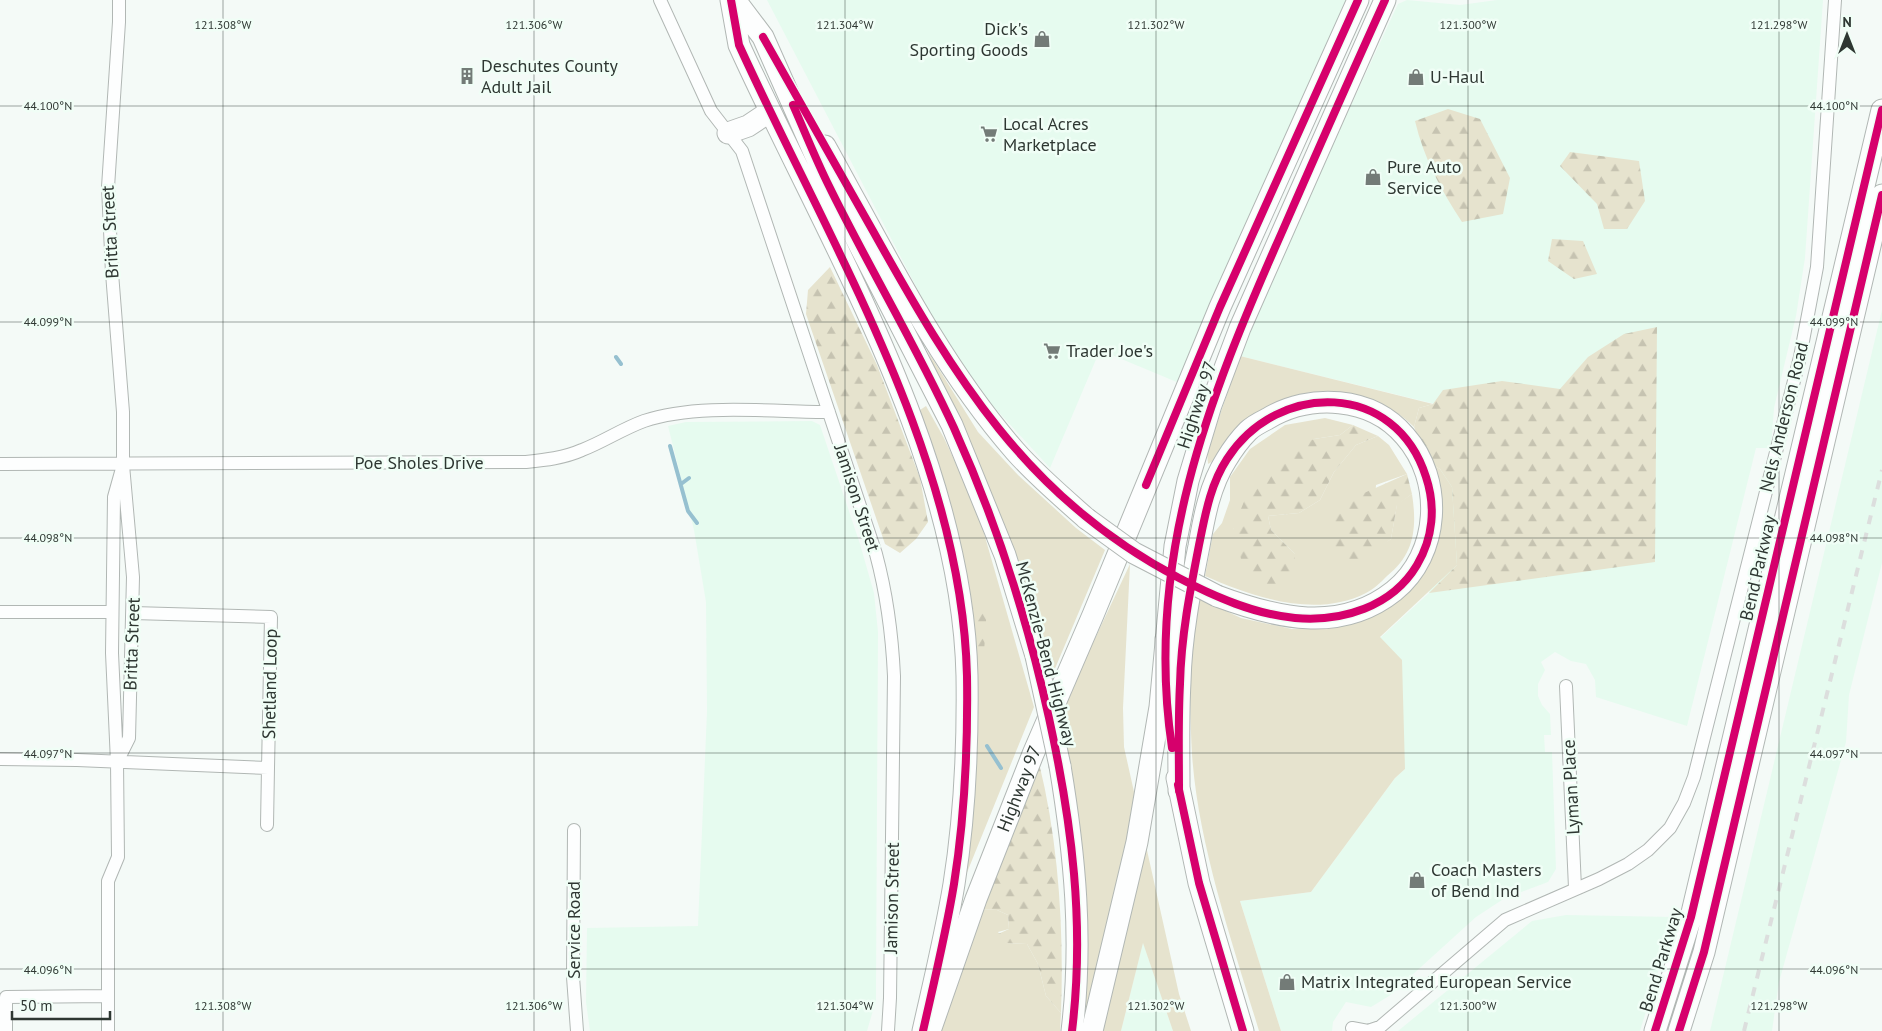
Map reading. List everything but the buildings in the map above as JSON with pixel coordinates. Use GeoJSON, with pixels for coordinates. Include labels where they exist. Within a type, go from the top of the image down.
{"type":"FeatureCollection","features":[{"type":"Feature","properties":{"kind":"main road"},"geometry":{"type":"LineString","coordinates":[[730,0],[739,45],[769,112],[858,294],[892,370],[929,474],[955,576],[967,674],[966,776],[954,884],[923,1031]]}},
{"type":"Feature","properties":{"kind":"main road","name":"McKenzie-Bend Highway"},"geometry":{"type":"LineString","coordinates":[[735,0],[763,37],[829,186],[934,388],[971,466],[1005,555],[1036,656],[1060,766],[1074,867],[1078,935],[1077,983],[1072,1031]]}},
{"type":"Feature","properties":{"kind":"main road","name":"Highway 97"},"geometry":{"type":"LineString","coordinates":[[930,1031],[976,899],[1033,754],[1093,615],[1220,307],[1358,0]]}},
{"type":"Feature","properties":{"kind":"main road"},"geometry":{"type":"LineString","coordinates":[[1312,164],[1334,88],[1373,0]]}},
{"type":"Feature","properties":{"kind":"main road","name":"Highway 97"},"geometry":{"type":"LineString","coordinates":[[1092,1031],[1137,842],[1160,707],[1169,593],[1181,512],[1211,405],[1240,328],[1385,0]]}},
{"type":"Feature","properties":{"kind":"main road"},"geometry":{"type":"LineString","coordinates":[[763,37],[907,293],[956,373],[1016,452],[1086,518],[1134,553],[1216,596],[1254,610],[1308,619],[1335,618],[1358,612],[1378,603],[1397,589],[1414,570],[1423,553],[1432,518],[1431,494],[1424,470],[1405,436],[1382,416],[1368,410],[1328,402],[1305,404],[1283,410],[1249,430],[1225,462],[1207,504],[1188,602],[1180,681],[1179,792]]}},
{"type":"Feature","properties":{"kind":"main road","name":"Bend Parkway"},"geometry":{"type":"LineString","coordinates":[[1655,1031],[1691,917],[1882,110]]}},
{"type":"Feature","properties":{"kind":"main road"},"geometry":{"type":"LineString","coordinates":[[728,133],[748,126],[769,112]]}},
{"type":"Feature","properties":{"kind":"main road","name":"Bend Parkway"},"geometry":{"type":"LineString","coordinates":[[1679,1031],[1704,952],[1882,195]]}},
{"type":"Feature","properties":{"kind":"main road"},"geometry":{"type":"LineString","coordinates":[[1166,640],[1167,694],[1179,792],[1199,883],[1243,1031]]}},
{"type":"Feature","properties":{"kind":"street","name":"Britta Street"},"geometry":{"type":"LineString","coordinates":[[117,762],[129,738],[133,613],[133,577],[123,465],[123,412],[111,259],[108,187],[119,0]]}},
{"type":"Feature","properties":{"kind":"street","name":"Jamison Street"},"geometry":{"type":"LineString","coordinates":[[660,0],[711,111],[742,150],[886,589],[891,626],[894,676],[888,1031]]}},
{"type":"Feature","properties":{"kind":"street","name":"Nels Anderson Road"},"geometry":{"type":"LineString","coordinates":[[1352,1028],[1368,1031],[1380,1027],[1505,920],[1628,864],[1648,850],[1670,828],[1684,803],[1694,777],[1800,357],[1817,267],[1835,0]]}},
{"type":"Feature","properties":{"kind":"street","name":"Poe Sholes Drive"},"geometry":{"type":"LineString","coordinates":[[0,464],[526,462],[554,459],[581,450],[644,421],[674,414],[698,411],[829,412]]}},
{"type":"Feature","properties":{"kind":"street","name":"Britta Street"},"geometry":{"type":"LineString","coordinates":[[108,1031],[108,881],[118,857],[112,612],[114,497],[123,465]]}},
{"type":"Feature","properties":{"kind":"street"},"geometry":{"type":"LineString","coordinates":[[0,612],[112,612]]}},
{"type":"Feature","properties":{"kind":"street","name":"Shetland Loop"},"geometry":{"type":"LineString","coordinates":[[133,613],[271,617],[267,824]]}},
{"type":"Feature","properties":{"kind":"street","name":"Lyman Place"},"geometry":{"type":"LineString","coordinates":[[1566,686],[1575,888]]}},
{"type":"Feature","properties":{"kind":"street"},"geometry":{"type":"LineString","coordinates":[[0,759],[268,768]]}},
{"type":"Feature","properties":{"kind":"street","name":"Service Road"},"geometry":{"type":"LineString","coordinates":[[574,830],[573,976],[577,1031]]}},
{"type":"Feature","properties":{"kind":"street"},"geometry":{"type":"LineString","coordinates":[[6,1031],[6,997],[108,996]]}},
{"type":"Feature","properties":{"kind":"shaded area"},"geometry":{"type":"Polygon","coordinates":[[[767,0],[1347,0],[1237,244],[1179,383],[1100,350],[1050,468],[959,369],[767,0]]]}},
{"type":"Feature","properties":{"kind":"shaded area"},"geometry":{"type":"Polygon","coordinates":[[[1407,0],[1460,5],[1497,0],[1823,0],[1805,258],[1796,316],[1774,408],[1771,448],[1756,448],[1687,726],[1596,697],[1595,680],[1586,664],[1571,661],[1555,652],[1541,662],[1545,670],[1538,684],[1538,696],[1542,705],[1550,714],[1551,735],[1544,735],[1545,752],[1552,752],[1556,869],[1548,882],[1505,898],[1476,917],[1389,996],[1371,1007],[1346,1002],[1333,1022],[1332,1031],[1281,1031],[1240,901],[1311,892],[1395,778],[1405,769],[1380,638],[1429,593],[1447,407],[1240,356],[1321,170],[1398,4],[1407,0]]]}},
{"type":"Feature","properties":{"kind":"shaded area"},"geometry":{"type":"Polygon","coordinates":[[[1882,310],[1882,563],[1849,695],[1846,742],[1779,982],[1772,1031],[1710,1031],[1882,310]]]}},
{"type":"Feature","properties":{"kind":"shaded area"},"geometry":{"type":"Polygon","coordinates":[[[812,421],[820,425],[860,544],[874,593],[878,632],[876,1000],[867,1031],[590,1031],[586,1002],[587,928],[698,926],[707,711],[706,602],[694,530],[668,426],[686,422],[812,421]]]}},
{"type":"Feature","properties":{"kind":"shaded area"},"geometry":{"type":"Polygon","coordinates":[[[1566,915],[1675,917],[1640,1031],[1398,1031],[1532,921],[1566,915]]]}},
{"type":"Feature","properties":{"kind":"shaded area"},"geometry":{"type":"Polygon","coordinates":[[[1143,942],[1173,1031],[1121,1031],[1143,942]]]}},
{"type":"Feature","properties":{"kind":"green space"},"geometry":{"type":"Polygon","coordinates":[[[1448,109],[1480,119],[1510,178],[1503,214],[1462,222],[1440,186],[1423,148],[1415,121],[1448,109]]]}},
{"type":"Feature","properties":{"kind":"green space"},"geometry":{"type":"Polygon","coordinates":[[[1570,152],[1639,161],[1645,201],[1627,229],[1604,229],[1597,204],[1560,166],[1570,152]]]}},
{"type":"Feature","properties":{"kind":"green space"},"geometry":{"type":"Polygon","coordinates":[[[1552,239],[1583,241],[1597,274],[1574,279],[1548,261],[1552,239]]]}},
{"type":"Feature","properties":{"kind":"green space"},"geometry":{"type":"Polygon","coordinates":[[[830,267],[877,365],[920,478],[928,522],[916,539],[900,553],[885,544],[806,314],[808,290],[830,267]]]}},
{"type":"Feature","properties":{"kind":"green space"},"geometry":{"type":"Polygon","coordinates":[[[1657,327],[1655,562],[1429,593],[1457,565],[1452,487],[1440,469],[1428,462],[1414,427],[1419,408],[1433,404],[1443,390],[1502,381],[1560,389],[1588,357],[1624,334],[1657,327]]]}},
{"type":"Feature","properties":{"kind":"green space"},"geometry":{"type":"Polygon","coordinates":[[[927,350],[978,432],[1018,475],[1076,528],[1105,550],[1051,678],[1038,614],[1002,535],[927,350]]]}},
{"type":"Feature","properties":{"kind":"green space"},"geometry":{"type":"Polygon","coordinates":[[[1240,356],[1433,404],[1419,408],[1414,427],[1395,412],[1374,401],[1352,394],[1306,393],[1284,399],[1262,409],[1238,428],[1219,456],[1208,464],[1207,453],[1240,356]]]}},
{"type":"Feature","properties":{"kind":"green space"},"geometry":{"type":"Polygon","coordinates":[[[926,406],[944,438],[977,509],[1034,707],[966,875],[967,590],[921,420],[920,410],[926,406]]]}},
{"type":"Feature","properties":{"kind":"green space"},"geometry":{"type":"Polygon","coordinates":[[[1325,418],[1353,425],[1340,435],[1314,439],[1233,529],[1295,554],[1271,530],[1268,516],[1299,513],[1320,500],[1334,472],[1356,445],[1378,436],[1389,445],[1407,474],[1376,485],[1372,551],[1391,539],[1397,504],[1412,494],[1414,529],[1409,549],[1403,559],[1396,568],[1366,593],[1346,601],[1326,604],[1305,605],[1284,602],[1243,591],[1205,576],[1213,534],[1222,523],[1230,500],[1230,477],[1250,449],[1285,425],[1325,418]]]}},
{"type":"Feature","properties":{"kind":"green space"},"geometry":{"type":"Polygon","coordinates":[[[1353,425],[1378,436],[1356,445],[1334,472],[1320,500],[1299,513],[1268,516],[1271,530],[1295,554],[1294,579],[1265,588],[1241,559],[1233,529],[1247,494],[1280,456],[1314,439],[1340,435],[1353,425]]]}},
{"type":"Feature","properties":{"kind":"green space"},"geometry":{"type":"Polygon","coordinates":[[[1428,462],[1440,469],[1452,487],[1457,565],[1380,637],[1402,660],[1405,769],[1395,778],[1311,892],[1240,901],[1281,1031],[1259,1031],[1218,894],[1201,823],[1196,788],[1192,754],[1190,696],[1193,637],[1198,598],[1241,618],[1292,629],[1331,627],[1426,568],[1428,462]]]}},
{"type":"Feature","properties":{"kind":"green space"},"geometry":{"type":"Polygon","coordinates":[[[1407,474],[1412,494],[1397,505],[1391,539],[1351,569],[1336,560],[1333,521],[1346,501],[1407,474]]]}},
{"type":"Feature","properties":{"kind":"green space"},"geometry":{"type":"Polygon","coordinates":[[[1130,564],[1123,708],[1124,747],[1179,994],[1191,1031],[1173,1031],[1143,943],[1121,1031],[1103,1031],[1106,1017],[1079,1031],[1053,728],[1130,564]]]}},
{"type":"Feature","properties":{"kind":"green space"},"geometry":{"type":"Polygon","coordinates":[[[967,590],[987,607],[984,652],[973,663],[967,590]]]}},
{"type":"Feature","properties":{"kind":"green space"},"geometry":{"type":"Polygon","coordinates":[[[1039,763],[1056,856],[1059,888],[1062,951],[1061,1013],[1046,996],[1038,964],[1027,944],[1006,943],[987,939],[1009,929],[1008,915],[997,910],[976,909],[1039,763]]]}},
{"type":"Feature","properties":{"kind":"green space"},"geometry":{"type":"Polygon","coordinates":[[[976,909],[997,910],[1008,915],[1009,929],[998,932],[1006,943],[1027,944],[1038,964],[1046,996],[1061,1013],[1060,1031],[938,1031],[976,909]]]}},
{"type":"Feature","properties":{"kind":"waterway"},"geometry":{"type":"LineString","coordinates":[[616,357],[621,364]]}},
{"type":"Feature","properties":{"kind":"waterway"},"geometry":{"type":"LineString","coordinates":[[670,446],[688,511],[697,523]]}},
{"type":"Feature","properties":{"kind":"waterway"},"geometry":{"type":"LineString","coordinates":[[681,484],[689,478]]}},
{"type":"Feature","properties":{"kind":"waterway"},"geometry":{"type":"LineString","coordinates":[[987,746],[1001,768]]}},
{"type":"Feature","properties":{"kind":"railway"},"geometry":{"type":"LineString","coordinates":[[1744,1031],[1882,470]]}},
{"type":"Feature","properties":{"kind":"cycle path"},"geometry":{"type":"LineString","coordinates":[[731,0],[739,45],[849,273],[916,431],[942,512],[959,594],[967,676],[967,728],[963,806],[951,902],[923,1031]]}},
{"type":"Feature","properties":{"kind":"cycle path"},"geometry":{"type":"LineString","coordinates":[[1146,485],[1220,307],[1358,0]]}},
{"type":"Feature","properties":{"kind":"cycle path"},"geometry":{"type":"LineString","coordinates":[[1172,748],[1166,679],[1167,612],[1175,547],[1189,482],[1207,419],[1255,294],[1385,0]]}},
{"type":"Feature","properties":{"kind":"cycle path"},"geometry":{"type":"LineString","coordinates":[[763,37],[903,284],[933,335],[965,383],[999,429],[1036,471],[1078,510],[1125,546],[1179,578],[1193,585],[1207,592],[1235,604],[1265,613],[1313,619],[1348,614],[1364,609],[1394,592],[1407,580],[1427,544],[1430,533],[1431,500],[1426,477],[1411,445],[1389,423],[1363,408],[1334,402],[1304,405],[1275,415],[1249,433],[1227,459],[1216,479],[1209,501],[1199,545],[1192,580],[1189,597],[1186,614],[1179,697],[1179,791]]}},
{"type":"Feature","properties":{"kind":"cycle path"},"geometry":{"type":"LineString","coordinates":[[793,105],[829,186],[954,428],[997,534],[1020,606],[1049,718],[1070,835],[1074,874],[1077,952],[1072,1031]]}},
{"type":"Feature","properties":{"kind":"cycle path"},"geometry":{"type":"LineString","coordinates":[[1655,1031],[1691,917],[1882,110]]}},
{"type":"Feature","properties":{"kind":"cycle path"},"geometry":{"type":"LineString","coordinates":[[1679,1031],[1704,952],[1882,195]]}},
{"type":"Feature","properties":{"kind":"cycle path"},"geometry":{"type":"LineString","coordinates":[[1178,785],[1199,883],[1243,1031]]}},
{"type":"Feature","properties":{"kind":"place","name":"Dick's Sporting Goods"},"geometry":{"type":"Point","coordinates":[1042,39]}},
{"type":"Feature","properties":{"kind":"place","name":"Deschutes County Adult Jail"},"geometry":{"type":"Point","coordinates":[467,76]}},
{"type":"Feature","properties":{"kind":"place","name":"U-Haul"},"geometry":{"type":"Point","coordinates":[1416,77]}},
{"type":"Feature","properties":{"kind":"place","name":"Local Acres Marketplace"},"geometry":{"type":"Point","coordinates":[989,134]}},
{"type":"Feature","properties":{"kind":"place","name":"Pure Auto Service"},"geometry":{"type":"Point","coordinates":[1373,177]}},
{"type":"Feature","properties":{"kind":"place","name":"Trader Joe's"},"geometry":{"type":"Point","coordinates":[1052,351]}},
{"type":"Feature","properties":{"kind":"place","name":"Coach Masters of Bend Ind"},"geometry":{"type":"Point","coordinates":[1417,880]}},
{"type":"Feature","properties":{"kind":"place","name":"Matrix Integrated European Service"},"geometry":{"type":"Point","coordinates":[1287,982]}}]}
